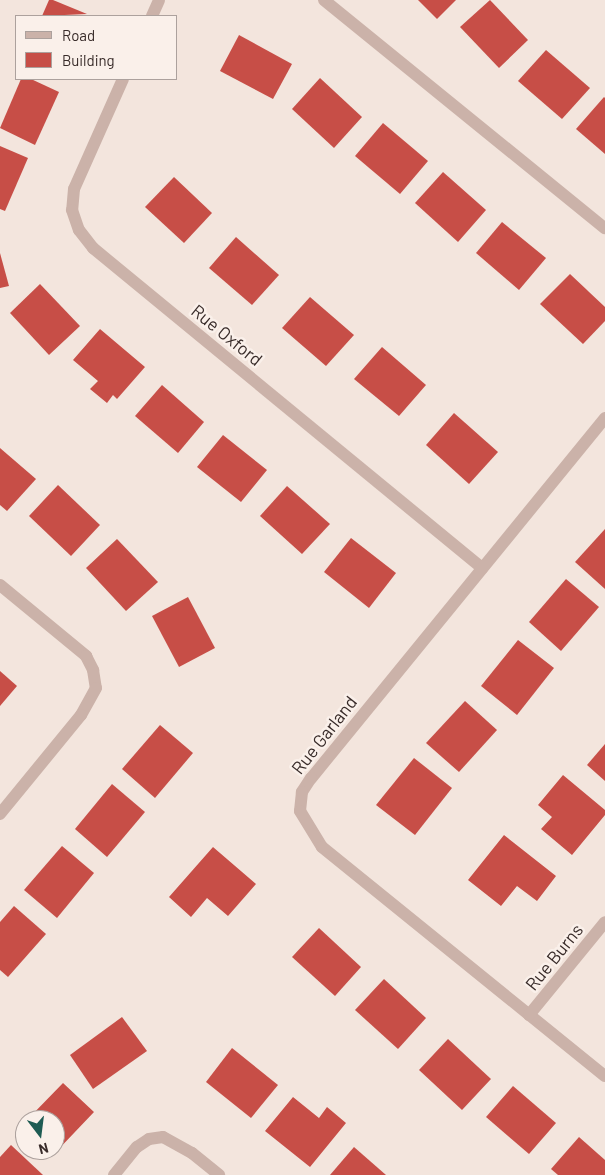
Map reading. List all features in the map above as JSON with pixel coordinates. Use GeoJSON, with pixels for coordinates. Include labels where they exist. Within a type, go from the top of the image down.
{"type":"FeatureCollection","features":[{"type":"Feature","properties":{"kind":"street"},"geometry":{"type":"LineString","coordinates":[[152,15],[159,0]]}},
{"type":"Feature","properties":{"kind":"street"},"geometry":{"type":"LineString","coordinates":[[324,0],[605,228]]}},
{"type":"Feature","properties":{"kind":"street","name":"Rue Oxford"},"geometry":{"type":"LineString","coordinates":[[123,80],[74,189],[72,210],[79,230],[93,248],[482,568]]}},
{"type":"Feature","properties":{"kind":"street","name":"Rue Garland"},"geometry":{"type":"LineString","coordinates":[[605,418],[311,778],[302,792],[300,811],[322,846],[605,1076]]}},
{"type":"Feature","properties":{"kind":"street"},"geometry":{"type":"LineString","coordinates":[[0,585],[86,656],[93,670],[96,688],[81,715],[0,814]]}},
{"type":"Feature","properties":{"kind":"street","name":"Rue Burns"},"geometry":{"type":"LineString","coordinates":[[529,1015],[605,922]]}},
{"type":"Feature","properties":{"kind":"street"},"geometry":{"type":"LineString","coordinates":[[114,1175],[137,1147],[149,1139],[163,1137],[192,1153],[219,1175]]}},
{"type":"Feature","properties":{"kind":"building"},"geometry":{"type":"Polygon","coordinates":[[[49,0],[87,14],[64,15],[42,15],[49,0]]]}},
{"type":"Feature","properties":{"kind":"building"},"geometry":{"type":"Polygon","coordinates":[[[418,0],[456,0],[437,19],[418,0]]]}},
{"type":"Feature","properties":{"kind":"building"},"geometry":{"type":"Polygon","coordinates":[[[490,0],[528,40],[499,68],[460,27],[490,0]]]}},
{"type":"Feature","properties":{"kind":"building"},"geometry":{"type":"Polygon","coordinates":[[[239,35],[292,64],[273,99],[220,71],[239,35]]]}},
{"type":"Feature","properties":{"kind":"building"},"geometry":{"type":"Polygon","coordinates":[[[546,50],[590,88],[562,119],[518,81],[546,50]]]}},
{"type":"Feature","properties":{"kind":"building"},"geometry":{"type":"Polygon","coordinates":[[[320,78],[362,117],[334,148],[292,109],[320,78]]]}},
{"type":"Feature","properties":{"kind":"building"},"geometry":{"type":"Polygon","coordinates":[[[21,80],[33,80],[59,92],[35,145],[0,128],[21,80]]]}},
{"type":"Feature","properties":{"kind":"building"},"geometry":{"type":"Polygon","coordinates":[[[605,98],[605,154],[576,129],[605,98]]]}},
{"type":"Feature","properties":{"kind":"building"},"geometry":{"type":"Polygon","coordinates":[[[383,123],[428,161],[400,194],[355,156],[383,123]]]}},
{"type":"Feature","properties":{"kind":"building"},"geometry":{"type":"Polygon","coordinates":[[[0,146],[28,158],[5,211],[0,209],[0,146]]]}},
{"type":"Feature","properties":{"kind":"building"},"geometry":{"type":"Polygon","coordinates":[[[443,172],[486,210],[458,242],[415,203],[443,172]]]}},
{"type":"Feature","properties":{"kind":"building"},"geometry":{"type":"Polygon","coordinates":[[[174,177],[212,213],[184,243],[145,207],[174,177]]]}},
{"type":"Feature","properties":{"kind":"building"},"geometry":{"type":"Polygon","coordinates":[[[502,222],[546,258],[519,290],[476,253],[502,222]]]}},
{"type":"Feature","properties":{"kind":"building"},"geometry":{"type":"Polygon","coordinates":[[[236,237],[279,275],[252,305],[209,268],[236,237]]]}},
{"type":"Feature","properties":{"kind":"building"},"geometry":{"type":"Polygon","coordinates":[[[0,253],[9,286],[0,288],[0,253]]]}},
{"type":"Feature","properties":{"kind":"building"},"geometry":{"type":"Polygon","coordinates":[[[570,274],[605,307],[605,321],[583,344],[540,304],[570,274]]]}},
{"type":"Feature","properties":{"kind":"building"},"geometry":{"type":"Polygon","coordinates":[[[40,284],[80,326],[49,355],[10,313],[40,284]]]}},
{"type":"Feature","properties":{"kind":"building"},"geometry":{"type":"Polygon","coordinates":[[[310,297],[354,335],[326,366],[282,328],[310,297]]]}},
{"type":"Feature","properties":{"kind":"building"},"geometry":{"type":"Polygon","coordinates":[[[100,329],[145,367],[117,399],[113,395],[107,403],[90,389],[98,381],[73,360],[100,329]]]}},
{"type":"Feature","properties":{"kind":"building"},"geometry":{"type":"Polygon","coordinates":[[[382,347],[426,385],[399,416],[354,379],[382,347]]]}},
{"type":"Feature","properties":{"kind":"building"},"geometry":{"type":"Polygon","coordinates":[[[162,385],[204,422],[178,453],[135,416],[162,385]]]}},
{"type":"Feature","properties":{"kind":"building"},"geometry":{"type":"Polygon","coordinates":[[[454,413],[498,452],[469,484],[426,445],[454,413]]]}},
{"type":"Feature","properties":{"kind":"building"},"geometry":{"type":"Polygon","coordinates":[[[223,435],[267,470],[241,502],[197,467],[223,435]]]}},
{"type":"Feature","properties":{"kind":"building"},"geometry":{"type":"Polygon","coordinates":[[[0,448],[36,479],[7,511],[0,505],[0,448]]]}},
{"type":"Feature","properties":{"kind":"building"},"geometry":{"type":"Polygon","coordinates":[[[58,485],[100,525],[71,556],[29,516],[58,485]]]}},
{"type":"Feature","properties":{"kind":"building"},"geometry":{"type":"Polygon","coordinates":[[[287,486],[330,524],[302,554],[260,516],[287,486]]]}},
{"type":"Feature","properties":{"kind":"building"},"geometry":{"type":"Polygon","coordinates":[[[605,529],[605,589],[575,562],[605,529]]]}},
{"type":"Feature","properties":{"kind":"building"},"geometry":{"type":"Polygon","coordinates":[[[351,538],[396,573],[369,608],[324,572],[351,538]]]}},
{"type":"Feature","properties":{"kind":"building"},"geometry":{"type":"Polygon","coordinates":[[[117,539],[158,582],[126,611],[86,568],[117,539]]]}},
{"type":"Feature","properties":{"kind":"building"},"geometry":{"type":"Polygon","coordinates":[[[566,579],[599,607],[561,651],[529,622],[566,579]]]}},
{"type":"Feature","properties":{"kind":"building"},"geometry":{"type":"Polygon","coordinates":[[[188,597],[215,648],[179,667],[152,616],[188,597]]]}},
{"type":"Feature","properties":{"kind":"building"},"geometry":{"type":"Polygon","coordinates":[[[518,640],[554,668],[517,715],[481,686],[518,640]]]}},
{"type":"Feature","properties":{"kind":"building"},"geometry":{"type":"Polygon","coordinates":[[[0,671],[17,686],[0,706],[0,671]]]}},
{"type":"Feature","properties":{"kind":"building"},"geometry":{"type":"Polygon","coordinates":[[[465,701],[497,730],[459,772],[426,743],[465,701]]]}},
{"type":"Feature","properties":{"kind":"building"},"geometry":{"type":"Polygon","coordinates":[[[160,725],[193,753],[155,798],[122,769],[160,725]]]}},
{"type":"Feature","properties":{"kind":"building"},"geometry":{"type":"Polygon","coordinates":[[[605,744],[605,781],[587,765],[605,744]]]}},
{"type":"Feature","properties":{"kind":"building"},"geometry":{"type":"Polygon","coordinates":[[[414,758],[452,788],[415,835],[376,805],[414,758]]]}},
{"type":"Feature","properties":{"kind":"building"},"geometry":{"type":"Polygon","coordinates":[[[563,775],[605,810],[605,815],[572,855],[541,829],[552,817],[538,805],[563,775]]]}},
{"type":"Feature","properties":{"kind":"building"},"geometry":{"type":"Polygon","coordinates":[[[112,784],[145,812],[107,857],[75,829],[112,784]]]}},
{"type":"Feature","properties":{"kind":"building"},"geometry":{"type":"Polygon","coordinates":[[[504,835],[556,876],[537,901],[517,886],[501,906],[468,880],[504,835]]]}},
{"type":"Feature","properties":{"kind":"building"},"geometry":{"type":"Polygon","coordinates":[[[62,846],[94,873],[57,918],[24,890],[62,846]]]}},
{"type":"Feature","properties":{"kind":"building"},"geometry":{"type":"Polygon","coordinates":[[[213,847],[256,884],[228,916],[207,898],[191,917],[169,897],[213,847]]]}},
{"type":"Feature","properties":{"kind":"building"},"geometry":{"type":"Polygon","coordinates":[[[14,906],[46,934],[8,977],[0,970],[0,922],[14,906]]]}},
{"type":"Feature","properties":{"kind":"building"},"geometry":{"type":"Polygon","coordinates":[[[319,928],[361,967],[335,996],[292,957],[319,928]]]}},
{"type":"Feature","properties":{"kind":"building"},"geometry":{"type":"Polygon","coordinates":[[[384,979],[426,1018],[398,1049],[355,1010],[384,979]]]}},
{"type":"Feature","properties":{"kind":"building"},"geometry":{"type":"Polygon","coordinates":[[[122,1017],[147,1051],[93,1089],[70,1055],[122,1017]]]}},
{"type":"Feature","properties":{"kind":"building"},"geometry":{"type":"Polygon","coordinates":[[[448,1039],[491,1079],[462,1110],[419,1070],[448,1039]]]}},
{"type":"Feature","properties":{"kind":"building"},"geometry":{"type":"Polygon","coordinates":[[[232,1048],[278,1085],[251,1118],[206,1082],[232,1048]]]}},
{"type":"Feature","properties":{"kind":"building"},"geometry":{"type":"Polygon","coordinates":[[[63,1083],[94,1112],[65,1142],[65,1110],[37,1110],[63,1083]]]}},
{"type":"Feature","properties":{"kind":"building"},"geometry":{"type":"Polygon","coordinates":[[[513,1086],[556,1123],[529,1154],[486,1117],[513,1086]]]}},
{"type":"Feature","properties":{"kind":"building"},"geometry":{"type":"Polygon","coordinates":[[[293,1097],[319,1118],[327,1107],[346,1123],[310,1167],[265,1131],[293,1097]]]}},
{"type":"Feature","properties":{"kind":"building"},"geometry":{"type":"Polygon","coordinates":[[[579,1137],[605,1160],[605,1175],[558,1175],[551,1169],[579,1137]]]}},
{"type":"Feature","properties":{"kind":"building"},"geometry":{"type":"Polygon","coordinates":[[[11,1145],[15,1149],[15,1160],[27,1160],[43,1175],[0,1175],[0,1157],[11,1145]]]}},
{"type":"Feature","properties":{"kind":"building"},"geometry":{"type":"Polygon","coordinates":[[[354,1147],[386,1175],[330,1175],[354,1147]]]}}]}
